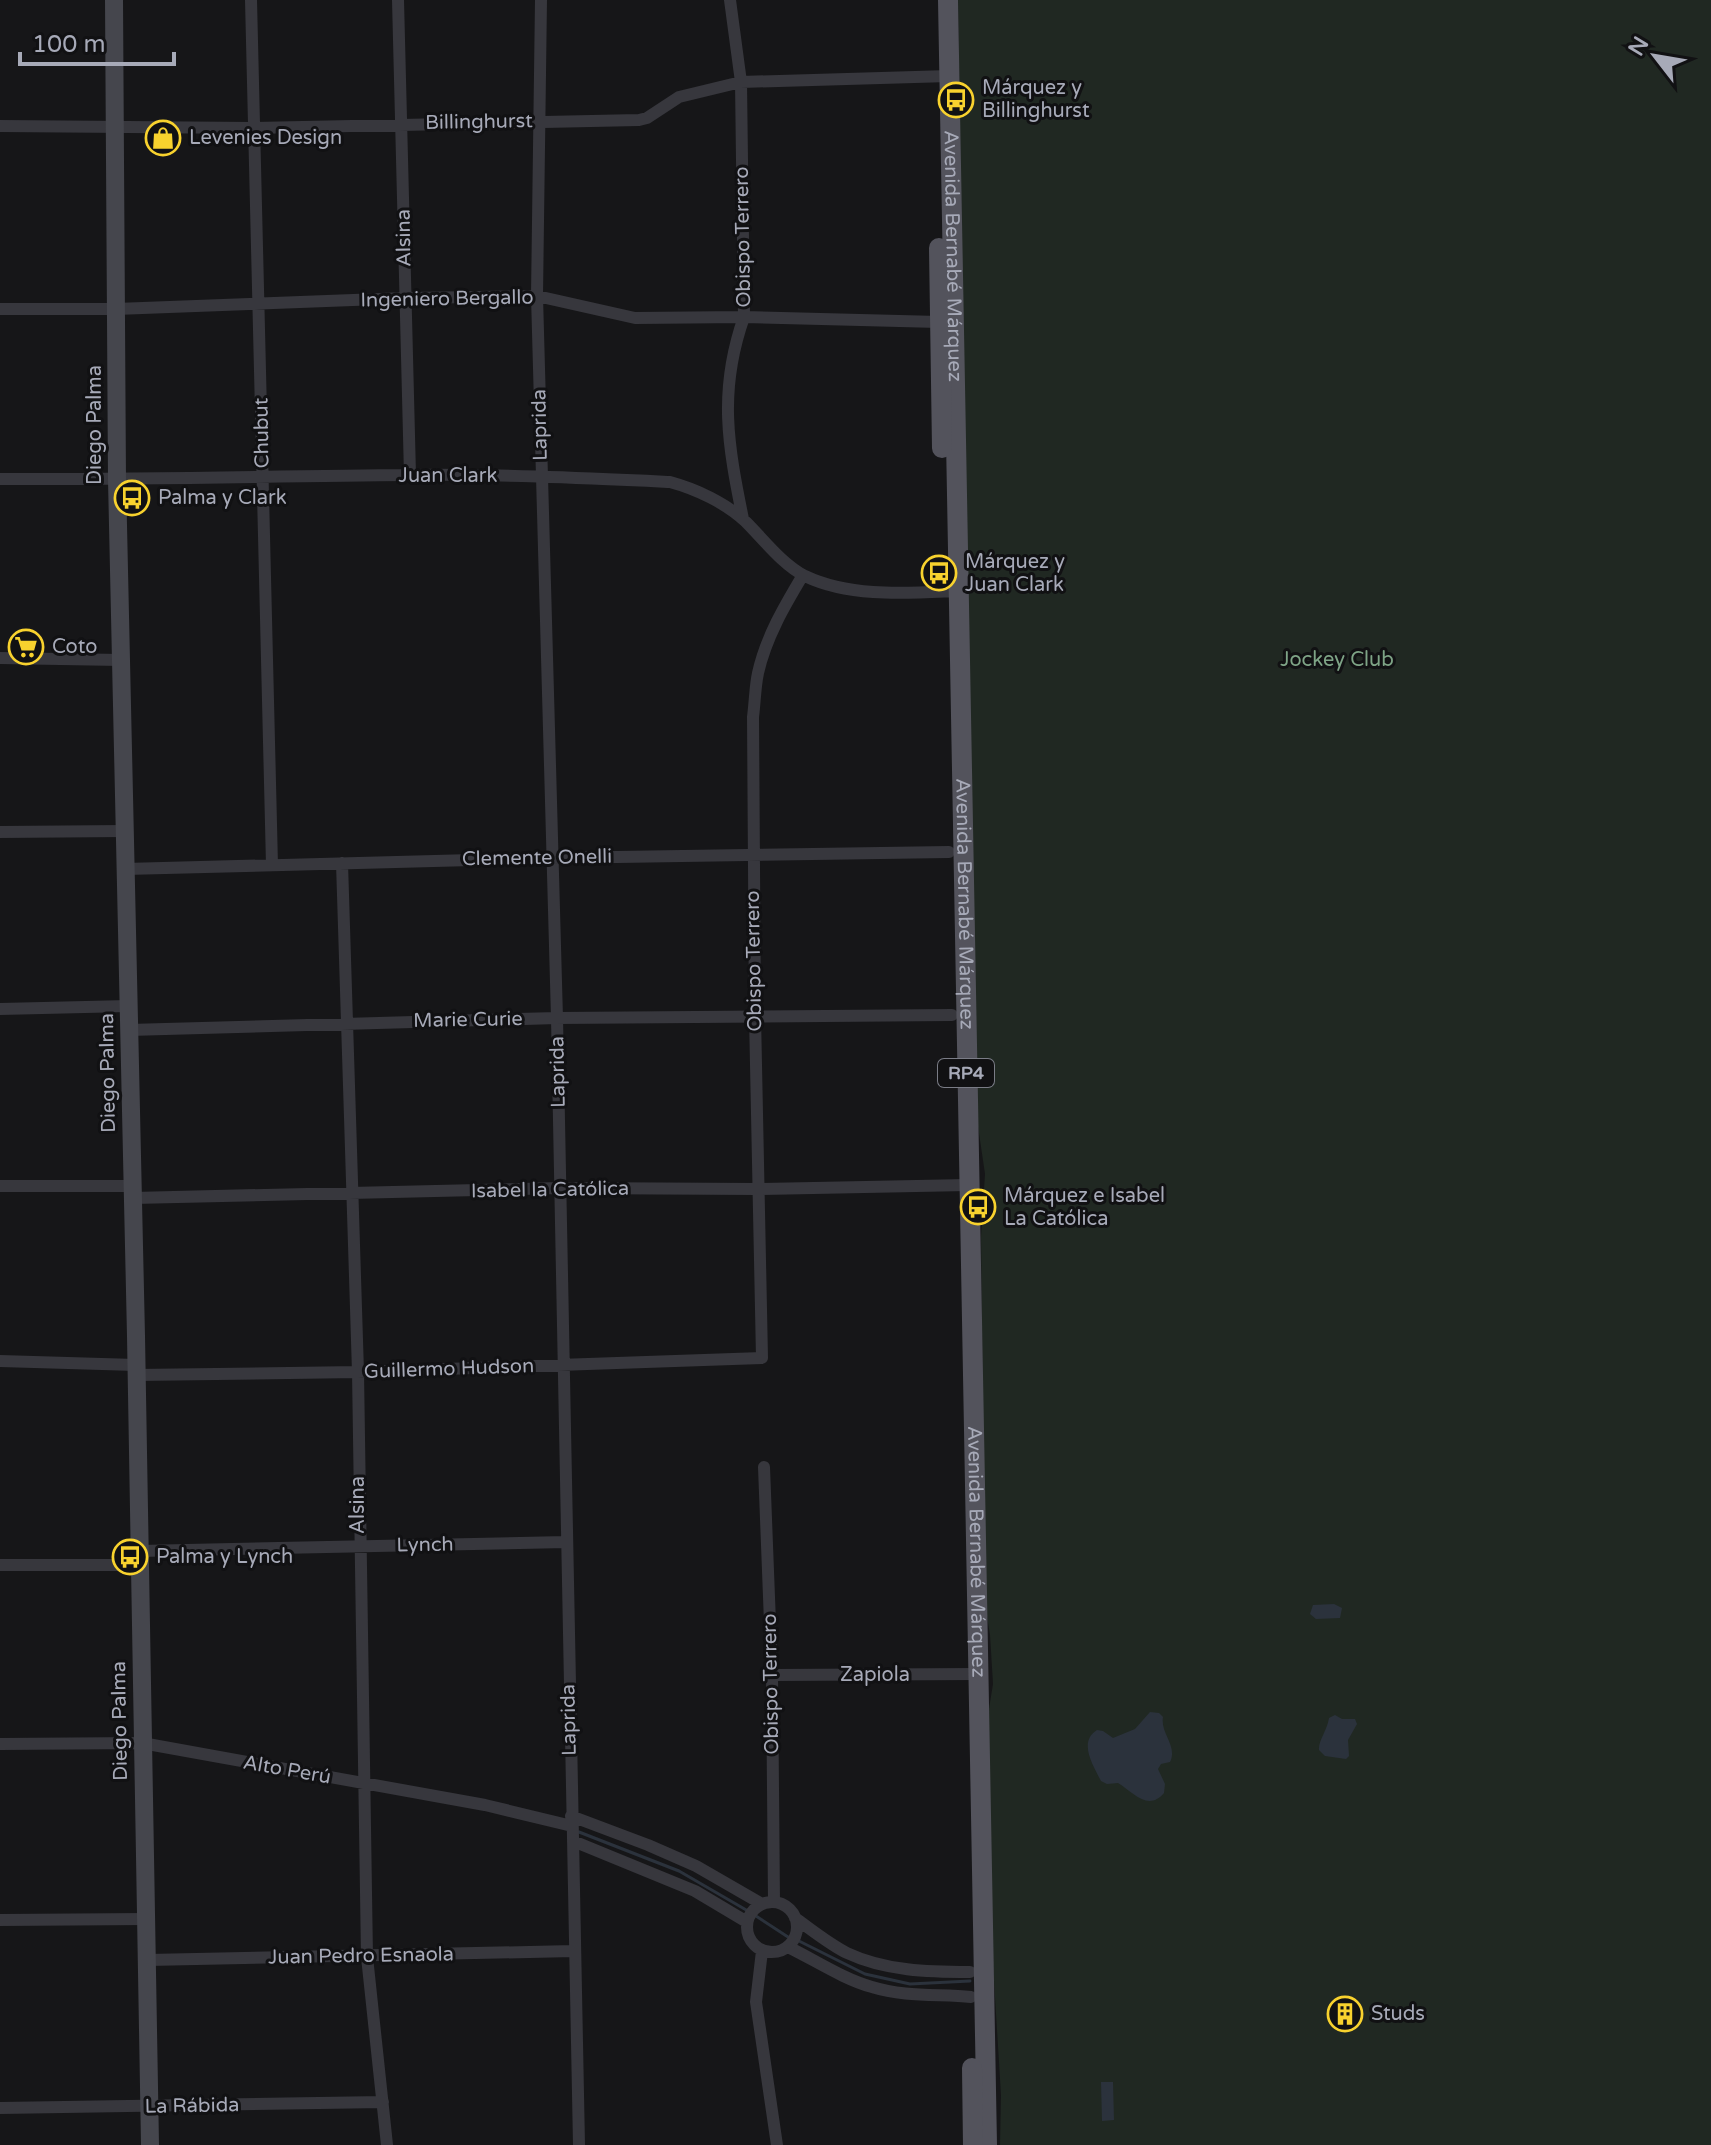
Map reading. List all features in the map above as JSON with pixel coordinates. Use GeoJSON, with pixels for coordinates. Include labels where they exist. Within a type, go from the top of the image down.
{"type":"FeatureCollection","features":[{"type":"Feature","properties":{"kind":"main road","name":"Diego Palma"},"geometry":{"type":"LineString","coordinates":[[114,0],[117,480],[150,2145]]}},
{"type":"Feature","properties":{"kind":"main road","name":"Avenida Bernabé Márquez"},"geometry":{"type":"LineString","coordinates":[[936,0],[944,76],[971,1674],[987,2145]]}},
{"type":"Feature","properties":{"kind":"main road","name":"Avenida Bernabé Márquez"},"geometry":{"type":"LineString","coordinates":[[948,0],[939,322],[951,591],[949,852],[952,1015],[962,1185]]}},
{"type":"Feature","properties":{"kind":"main road","name":"Avenida Bernabé Márquez"},"geometry":{"type":"LineString","coordinates":[[971,1674],[973,2145]]}},
{"type":"Feature","properties":{"kind":"street","name":"Chubut"},"geometry":{"type":"LineString","coordinates":[[251,0],[272,865]]}},
{"type":"Feature","properties":{"kind":"street","name":"Alsina"},"geometry":{"type":"LineString","coordinates":[[398,0],[410,475]]}},
{"type":"Feature","properties":{"kind":"street","name":"Laprida"},"geometry":{"type":"LineString","coordinates":[[541,0],[537,296],[561,1188],[579,2145]]}},
{"type":"Feature","properties":{"kind":"street","name":"Obispo Terrero"},"geometry":{"type":"LineString","coordinates":[[730,0],[741,82],[744,317],[733,350],[727,390],[731,460],[743,519]]}},
{"type":"Feature","properties":{"kind":"street","name":"Billinghurst"},"geometry":{"type":"LineString","coordinates":[[0,126],[254,128],[639,120],[679,97],[741,82],[944,76]]}},
{"type":"Feature","properties":{"kind":"street","name":"Ingeniero Bergallo"},"geometry":{"type":"LineString","coordinates":[[0,309],[116,309],[537,296],[635,318],[744,317],[939,322]]}},
{"type":"Feature","properties":{"kind":"street","name":"Juan Clark"},"geometry":{"type":"LineString","coordinates":[[0,479],[410,475],[541,476],[670,482],[689,487],[743,519],[803,575],[852,589],[951,591]]}},
{"type":"Feature","properties":{"kind":"street","name":"Obispo Terrero"},"geometry":{"type":"LineString","coordinates":[[762,1358],[753,717],[758,673],[767,644],[782,609],[803,575]]}},
{"type":"Feature","properties":{"kind":"street"},"geometry":{"type":"LineString","coordinates":[[0,658],[121,660]]}},
{"type":"Feature","properties":{"kind":"street"},"geometry":{"type":"LineString","coordinates":[[0,832],[125,831]]}},
{"type":"Feature","properties":{"kind":"street","name":"Clemente Onelli"},"geometry":{"type":"LineString","coordinates":[[125,869],[949,852]]}},
{"type":"Feature","properties":{"kind":"street","name":"Alsina"},"geometry":{"type":"LineString","coordinates":[[342,863],[358,1372],[367,1957],[387,2145]]}},
{"type":"Feature","properties":{"kind":"street"},"geometry":{"type":"LineString","coordinates":[[0,1009],[128,1006]]}},
{"type":"Feature","properties":{"kind":"street","name":"Marie Curie"},"geometry":{"type":"LineString","coordinates":[[129,1030],[557,1018],[952,1015]]}},
{"type":"Feature","properties":{"kind":"street","name":"Isabel la Católica"},"geometry":{"type":"LineString","coordinates":[[0,1186],[132,1192],[353,1193],[962,1185]]}},
{"type":"Feature","properties":{"kind":"street","name":"Guillermo Hudson"},"geometry":{"type":"LineString","coordinates":[[0,1361],[136,1370],[358,1372],[762,1358]]}},
{"type":"Feature","properties":{"kind":"street","name":"Obispo Terrero"},"geometry":{"type":"LineString","coordinates":[[764,1467],[772,1675],[768,1903]]}},
{"type":"Feature","properties":{"kind":"street","name":"Lynch"},"geometry":{"type":"LineString","coordinates":[[0,1565],[359,1546],[566,1542]]}},
{"type":"Feature","properties":{"kind":"street","name":"Zapiola"},"geometry":{"type":"LineString","coordinates":[[772,1675],[971,1674]]}},
{"type":"Feature","properties":{"kind":"street","name":"Alto Perú"},"geometry":{"type":"LineString","coordinates":[[0,1744],[142,1743],[571,1821],[696,1866],[768,1903]]}},
{"type":"Feature","properties":{"kind":"street"},"geometry":{"type":"LineString","coordinates":[[573,1841],[695,1891],[747,1922]]}},
{"type":"Feature","properties":{"kind":"street"},"geometry":{"type":"LineString","coordinates":[[795,1918],[796,1934],[788,1947],[776,1953],[756,1948],[748,1936],[747,1922],[755,1908],[768,1903],[787,1907],[795,1918],[847,1953],[876,1964],[904,1969],[970,1972]]}},
{"type":"Feature","properties":{"kind":"street"},"geometry":{"type":"LineString","coordinates":[[0,1920],[147,1919]]}},
{"type":"Feature","properties":{"kind":"street"},"geometry":{"type":"LineString","coordinates":[[788,1947],[876,1988],[914,1995],[971,1997]]}},
{"type":"Feature","properties":{"kind":"street","name":"Juan Pedro Esnaola"},"geometry":{"type":"LineString","coordinates":[[148,1960],[573,1951]]}},
{"type":"Feature","properties":{"kind":"street"},"geometry":{"type":"LineString","coordinates":[[762,1951],[756,2002],[777,2145]]}},
{"type":"Feature","properties":{"kind":"street","name":"La Rábida"},"geometry":{"type":"LineString","coordinates":[[0,2108],[383,2102]]}},
{"type":"Feature","properties":{"kind":"green space","name":"Jockey Club"},"geometry":{"type":"Polygon","coordinates":[[[958,0],[1711,0],[1711,2145],[1000,2145],[1001,2095],[989,1899],[986,1727],[993,1684],[985,1604],[981,1237],[985,1174],[975,1106],[958,0]]]}},
{"type":"Feature","properties":{"kind":"shaded area"},"geometry":{"type":"Polygon","coordinates":[[[1334,1604],[1342,1608],[1340,1618],[1316,1619],[1310,1614],[1313,1605],[1334,1604]]]}},
{"type":"Feature","properties":{"kind":"shaded area"},"geometry":{"type":"Polygon","coordinates":[[[1150,1712],[1163,1717],[1172,1756],[1170,1762],[1161,1764],[1158,1769],[1165,1784],[1164,1793],[1152,1801],[1146,1801],[1118,1783],[1101,1781],[1091,1761],[1088,1741],[1097,1730],[1113,1738],[1135,1729],[1150,1712]]]}},
{"type":"Feature","properties":{"kind":"shaded area"},"geometry":{"type":"Polygon","coordinates":[[[1335,1715],[1342,1719],[1355,1719],[1357,1724],[1348,1740],[1349,1756],[1346,1759],[1325,1756],[1319,1750],[1329,1718],[1335,1715]]]}},
{"type":"Feature","properties":{"kind":"shaded area"},"geometry":{"type":"Polygon","coordinates":[[[1101,2082],[1113,2082],[1114,2120],[1102,2121],[1101,2082]]]}},
{"type":"Feature","properties":{"kind":"waterway"},"geometry":{"type":"LineString","coordinates":[[579,1832],[679,1871],[748,1911]]}},
{"type":"Feature","properties":{"kind":"waterway"},"geometry":{"type":"LineString","coordinates":[[756,1916],[788,1937]]}},
{"type":"Feature","properties":{"kind":"waterway"},"geometry":{"type":"LineString","coordinates":[[799,1941],[865,1974],[910,1984],[970,1981]]}},
{"type":"Feature","properties":{"kind":"place","name":"Márquez y Billinghurst"},"geometry":{"type":"Point","coordinates":[956,100]}},
{"type":"Feature","properties":{"kind":"place","name":"Levenies Design"},"geometry":{"type":"Point","coordinates":[163,138]}},
{"type":"Feature","properties":{"kind":"place","name":"Palma y Clark"},"geometry":{"type":"Point","coordinates":[132,498]}},
{"type":"Feature","properties":{"kind":"place","name":"Márquez y Juan Clark"},"geometry":{"type":"Point","coordinates":[939,573]}},
{"type":"Feature","properties":{"kind":"place","name":"Coto"},"geometry":{"type":"Point","coordinates":[26,647]}},
{"type":"Feature","properties":{"kind":"place","name":"Márquez e Isabel La Católica"},"geometry":{"type":"Point","coordinates":[978,1207]}},
{"type":"Feature","properties":{"kind":"place","name":"Palma y Lynch"},"geometry":{"type":"Point","coordinates":[130,1557]}},
{"type":"Feature","properties":{"kind":"place","name":"Studs"},"geometry":{"type":"Point","coordinates":[1345,2014]}}]}
